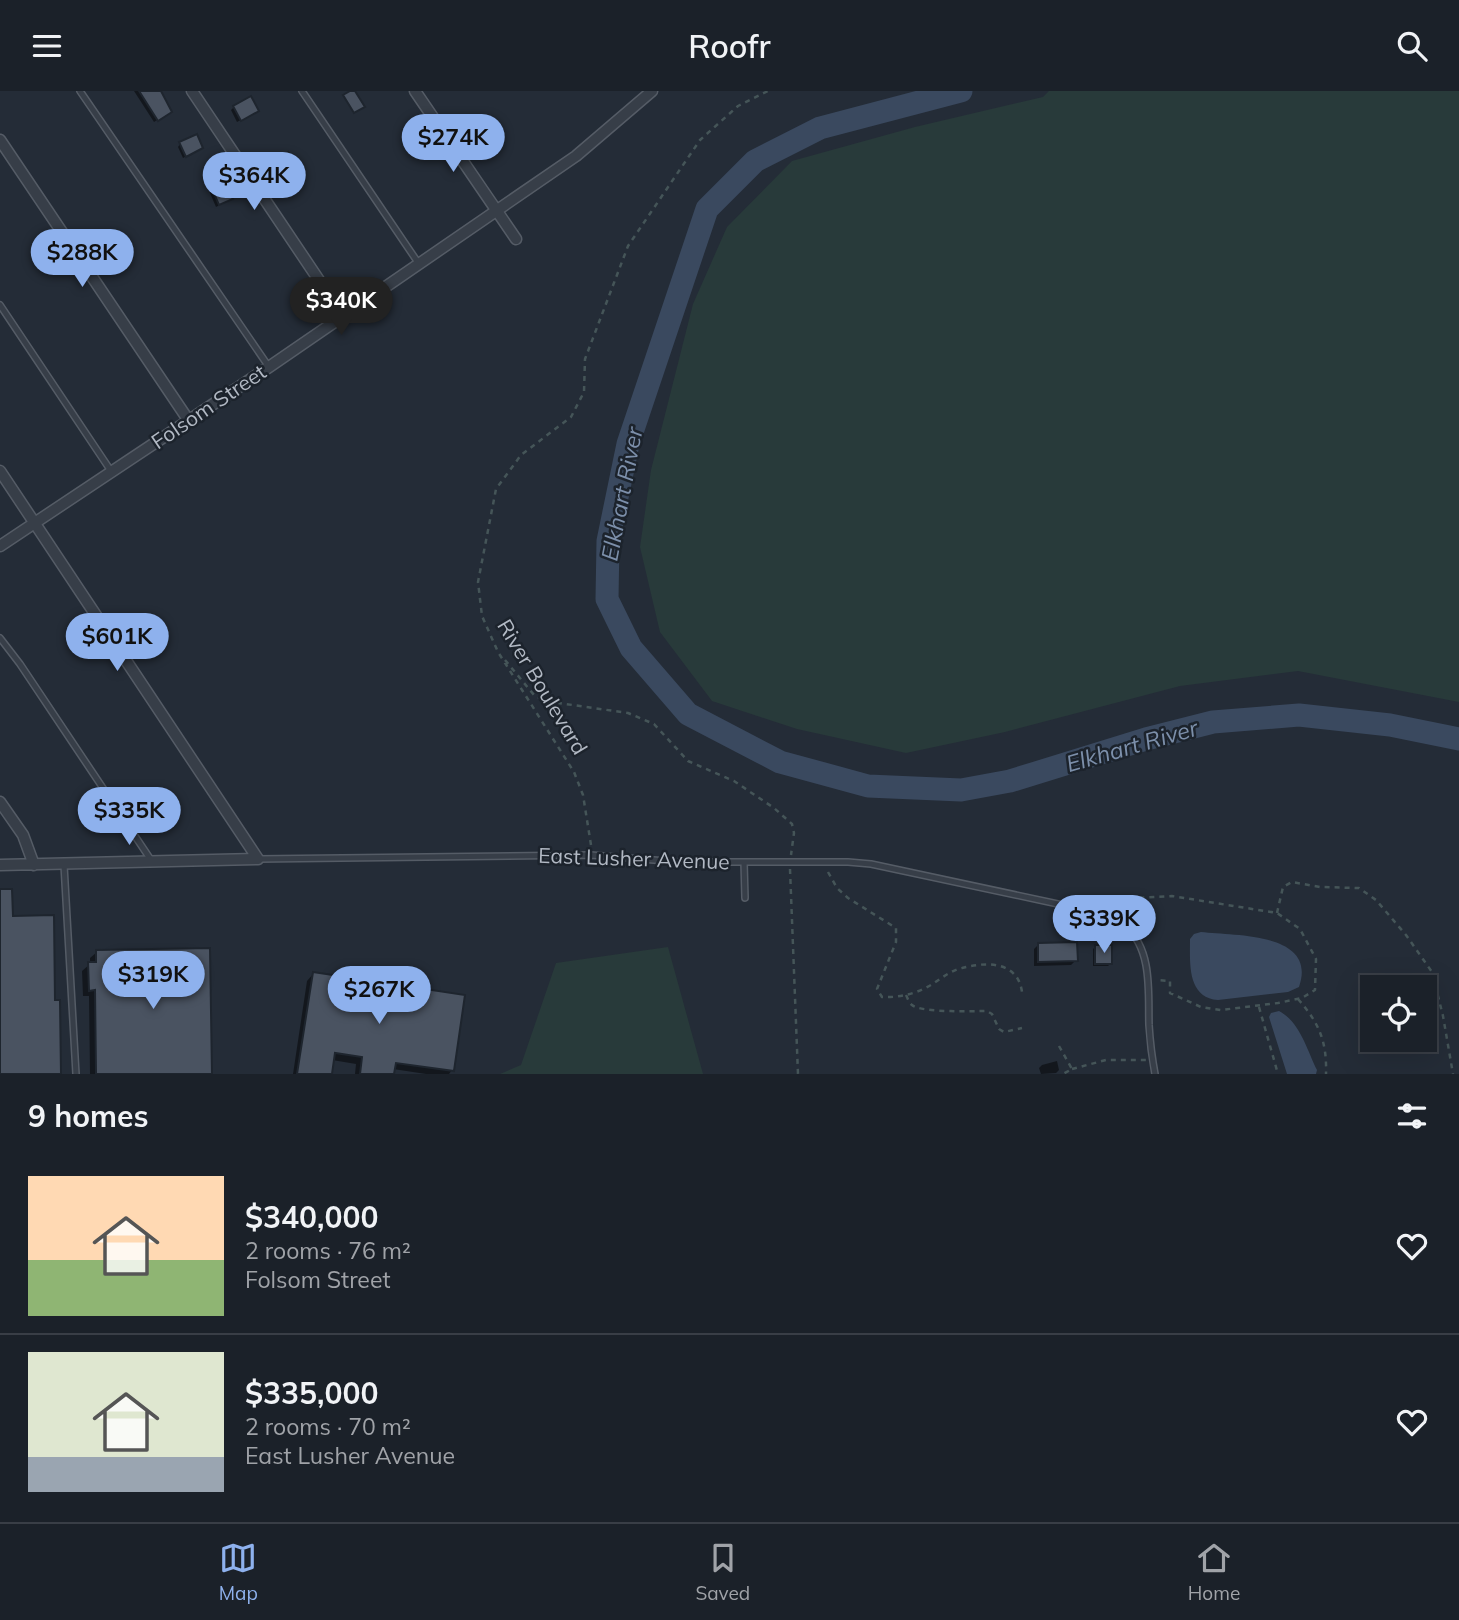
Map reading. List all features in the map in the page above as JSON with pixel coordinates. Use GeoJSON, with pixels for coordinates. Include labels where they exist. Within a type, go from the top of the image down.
{"type":"FeatureCollection","features":[{"type":"Feature","properties":{"kind":"street"},"geometry":{"type":"LineString","coordinates":[[192,91],[343,316]]}},
{"type":"Feature","properties":{"kind":"street"},"geometry":{"type":"LineString","coordinates":[[415,91],[516,239]]}},
{"type":"Feature","properties":{"kind":"street","name":"Folsom Street"},"geometry":{"type":"LineString","coordinates":[[0,546],[269,367],[576,156],[652,91]]}},
{"type":"Feature","properties":{"kind":"street"},"geometry":{"type":"LineString","coordinates":[[0,140],[189,421]]}},
{"type":"Feature","properties":{"kind":"street"},"geometry":{"type":"LineString","coordinates":[[0,471],[258,859]]}},
{"type":"Feature","properties":{"kind":"street"},"geometry":{"type":"LineString","coordinates":[[0,801],[23,835],[34,865]]}},
{"type":"Feature","properties":{"kind":"street","name":"East Lusher Avenue"},"geometry":{"type":"LineString","coordinates":[[0,865],[258,859]]}},
{"type":"Feature","properties":{"kind":"lane"},"geometry":{"type":"LineString","coordinates":[[80,91],[269,367]]}},
{"type":"Feature","properties":{"kind":"lane"},"geometry":{"type":"LineString","coordinates":[[302,91],[419,264]]}},
{"type":"Feature","properties":{"kind":"lane"},"geometry":{"type":"LineString","coordinates":[[0,305],[112,472]]}},
{"type":"Feature","properties":{"kind":"lane"},"geometry":{"type":"LineString","coordinates":[[0,638],[153,862]]}},
{"type":"Feature","properties":{"kind":"lane","name":"East Lusher Avenue"},"geometry":{"type":"LineString","coordinates":[[258,859],[591,855],[642,860],[871,864],[1086,910],[1111,918],[1126,928],[1138,943],[1147,980],[1155,1074]]}},
{"type":"Feature","properties":{"kind":"lane"},"geometry":{"type":"LineString","coordinates":[[744,862],[745,898]]}},
{"type":"Feature","properties":{"kind":"lane"},"geometry":{"type":"LineString","coordinates":[[64,865],[76,1074]]}},
{"type":"Feature","properties":{"kind":"path","name":"River Boulevard"},"geometry":{"type":"LineString","coordinates":[[591,855],[583,795],[575,772],[498,652],[482,615],[478,582],[496,489],[521,455],[571,417],[584,392],[585,359],[628,246],[700,140],[738,106],[768,91]]}},
{"type":"Feature","properties":{"kind":"path"},"geometry":{"type":"LineString","coordinates":[[498,652],[534,695],[545,701],[609,709],[654,724],[688,761],[734,781],[774,808],[792,824],[794,833],[790,861],[798,1074]]}},
{"type":"Feature","properties":{"kind":"path"},"geometry":{"type":"LineString","coordinates":[[826,862],[837,888],[848,898],[896,927],[896,941],[877,989],[883,997],[906,995],[931,985],[950,972],[981,965],[1000,966],[1013,971],[1020,980],[1022,992]]}},
{"type":"Feature","properties":{"kind":"path"},"geometry":{"type":"LineString","coordinates":[[1277,913],[1283,887],[1292,882],[1320,887],[1359,888],[1376,900],[1406,935],[1432,972],[1453,1074]]}},
{"type":"Feature","properties":{"kind":"path"},"geometry":{"type":"LineString","coordinates":[[1111,918],[1116,909],[1136,898],[1172,896],[1277,913],[1300,929],[1316,959],[1315,990],[1298,999],[1259,1006],[1221,1010],[1201,1007],[1170,993],[1170,981],[1147,980]]}},
{"type":"Feature","properties":{"kind":"path"},"geometry":{"type":"LineString","coordinates":[[906,995],[909,1004],[915,1007],[987,1011],[1004,1032],[1022,1028]]}},
{"type":"Feature","properties":{"kind":"path"},"geometry":{"type":"LineString","coordinates":[[1298,999],[1321,1030],[1326,1060],[1325,1074]]}},
{"type":"Feature","properties":{"kind":"path"},"geometry":{"type":"LineString","coordinates":[[1259,1006],[1278,1074]]}},
{"type":"Feature","properties":{"kind":"path"},"geometry":{"type":"LineString","coordinates":[[1059,1046],[1072,1069]]}},
{"type":"Feature","properties":{"kind":"path"},"geometry":{"type":"LineString","coordinates":[[1063,1074],[1106,1060],[1153,1058]]}},
{"type":"Feature","properties":{"kind":"shaded area"},"geometry":{"type":"Polygon","coordinates":[[[1049,91],[1459,91],[1459,702],[1298,671],[1180,686],[1005,732],[906,753],[797,729],[712,701],[660,632],[640,547],[651,470],[693,304],[727,227],[792,161],[915,127],[1043,97],[1049,91]]]}},
{"type":"Feature","properties":{"kind":"shaded area"},"geometry":{"type":"Polygon","coordinates":[[[668,947],[703,1074],[500,1074],[521,1065],[556,963],[668,947]]]}},
{"type":"Feature","properties":{"kind":"water"},"geometry":{"type":"Polygon","coordinates":[[[1201,932],[1270,940],[1285,946],[1296,956],[1302,969],[1299,987],[1288,992],[1218,1000],[1208,998],[1201,993],[1192,978],[1190,939],[1201,932]]]}},
{"type":"Feature","properties":{"kind":"water"},"geometry":{"type":"Polygon","coordinates":[[[1279,1011],[1298,1029],[1317,1070],[1316,1074],[1287,1074],[1269,1017],[1271,1013],[1279,1011]]]}},
{"type":"Feature","properties":{"kind":"building"},"geometry":{"type":"Polygon","coordinates":[[[139,91],[161,91],[172,112],[158,121],[139,91]]]}},
{"type":"Feature","properties":{"kind":"building"},"geometry":{"type":"Polygon","coordinates":[[[355,91],[365,107],[354,113],[343,95],[355,91]]]}},
{"type":"Feature","properties":{"kind":"building"},"geometry":{"type":"Polygon","coordinates":[[[251,96],[259,111],[241,121],[233,106],[251,96]]]}},
{"type":"Feature","properties":{"kind":"building"},"geometry":{"type":"Polygon","coordinates":[[[197,134],[203,148],[186,157],[179,142],[197,134]]]}},
{"type":"Feature","properties":{"kind":"building"},"geometry":{"type":"Polygon","coordinates":[[[288,152],[296,164],[279,175],[271,164],[288,152]]]}},
{"type":"Feature","properties":{"kind":"building"},"geometry":{"type":"Polygon","coordinates":[[[222,176],[233,199],[219,205],[209,182],[222,176]]]}},
{"type":"Feature","properties":{"kind":"building"},"geometry":{"type":"Polygon","coordinates":[[[0,889],[12,889],[13,916],[54,915],[55,1000],[60,1000],[61,1074],[0,1074],[0,889]]]}},
{"type":"Feature","properties":{"kind":"building"},"geometry":{"type":"Polygon","coordinates":[[[1077,942],[1078,961],[1038,962],[1038,943],[1077,942]]]}},
{"type":"Feature","properties":{"kind":"building"},"geometry":{"type":"Polygon","coordinates":[[[1095,945],[1112,945],[1112,964],[1095,964],[1095,945]]]}},
{"type":"Feature","properties":{"kind":"building"},"geometry":{"type":"Polygon","coordinates":[[[210,948],[212,1074],[96,1074],[95,990],[89,991],[88,962],[96,962],[96,950],[210,948]]]}},
{"type":"Feature","properties":{"kind":"building"},"geometry":{"type":"Polygon","coordinates":[[[313,972],[465,995],[454,1071],[396,1063],[394,1074],[360,1074],[362,1057],[335,1053],[332,1074],[297,1074],[313,972]]]}},
{"type":"Feature","properties":{"kind":"waterway","name":"Elkhart River"},"geometry":{"type":"LineString","coordinates":[[961,91],[820,128],[755,161],[707,209],[628,444],[608,541],[607,599],[631,648],[688,714],[780,762],[868,786],[961,790],[1010,781],[1146,739],[1213,722],[1299,715],[1390,725],[1459,739]]}}]}
